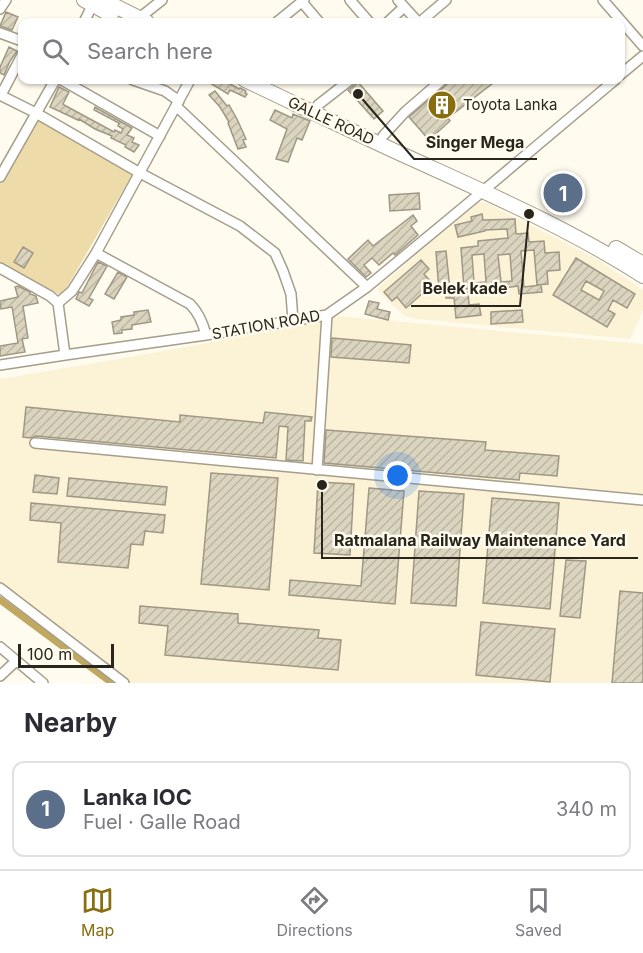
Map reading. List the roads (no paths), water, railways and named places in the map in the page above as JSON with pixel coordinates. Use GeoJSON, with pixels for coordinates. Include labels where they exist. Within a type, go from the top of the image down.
{"type":"FeatureCollection","features":[{"type":"Feature","properties":{"kind":"highway"},"geometry":{"type":"LineString","coordinates":[[94,1],[131,18]]}},
{"type":"Feature","properties":{"kind":"highway","name":"GALLE ROAD"},"geometry":{"type":"LineString","coordinates":[[253,84],[342,126],[596,237],[643,264]]}},
{"type":"Feature","properties":{"kind":"highway","name":"GALLE ROAD"},"geometry":{"type":"LineString","coordinates":[[274,84],[487,188],[643,276]]}},
{"type":"Feature","properties":{"kind":"street"},"geometry":{"type":"LineString","coordinates":[[0,9],[6,0]]}},
{"type":"Feature","properties":{"kind":"street"},"geometry":{"type":"LineString","coordinates":[[141,18],[162,0]]}},
{"type":"Feature","properties":{"kind":"street"},"geometry":{"type":"LineString","coordinates":[[350,0],[366,18]]}},
{"type":"Feature","properties":{"kind":"street"},"geometry":{"type":"LineString","coordinates":[[424,18],[446,0]]}},
{"type":"Feature","properties":{"kind":"street"},"geometry":{"type":"LineString","coordinates":[[603,0],[619,18]]}},
{"type":"Feature","properties":{"kind":"street"},"geometry":{"type":"LineString","coordinates":[[86,18],[94,1]]}},
{"type":"Feature","properties":{"kind":"street"},"geometry":{"type":"LineString","coordinates":[[282,18],[303,1],[316,18]]}},
{"type":"Feature","properties":{"kind":"street"},"geometry":{"type":"LineString","coordinates":[[391,18],[401,3],[415,18]]}},
{"type":"Feature","properties":{"kind":"street"},"geometry":{"type":"LineString","coordinates":[[625,25],[643,46]]}},
{"type":"Feature","properties":{"kind":"street"},"geometry":{"type":"LineString","coordinates":[[0,33],[18,40]]}},
{"type":"Feature","properties":{"kind":"street"},"geometry":{"type":"LineString","coordinates":[[625,72],[643,56]]}},
{"type":"Feature","properties":{"kind":"street"},"geometry":{"type":"LineString","coordinates":[[18,62],[0,95],[240,226],[275,253],[284,271],[291,294],[293,321]]}},
{"type":"Feature","properties":{"kind":"street"},"geometry":{"type":"LineString","coordinates":[[0,177],[53,84]]}},
{"type":"Feature","properties":{"kind":"street"},"geometry":{"type":"LineString","coordinates":[[69,84],[160,136]]}},
{"type":"Feature","properties":{"kind":"street"},"geometry":{"type":"LineString","coordinates":[[144,84],[165,92],[367,287]]}},
{"type":"Feature","properties":{"kind":"street"},"geometry":{"type":"LineString","coordinates":[[58,303],[72,291],[96,253],[188,84]]}},
{"type":"Feature","properties":{"kind":"street"},"geometry":{"type":"LineString","coordinates":[[318,105],[345,84]]}},
{"type":"Feature","properties":{"kind":"street"},"geometry":{"type":"LineString","coordinates":[[383,136],[405,112],[437,84]]}},
{"type":"Feature","properties":{"kind":"street","name":"STATION ROAD"},"geometry":{"type":"LineString","coordinates":[[0,365],[327,315],[367,287],[610,84]]}},
{"type":"Feature","properties":{"kind":"street"},"geometry":{"type":"LineString","coordinates":[[96,253],[190,304],[197,310],[206,335]]}},
{"type":"Feature","properties":{"kind":"street"},"geometry":{"type":"LineString","coordinates":[[0,268],[50,296],[58,303],[65,355]]}},
{"type":"Feature","properties":{"kind":"street"},"geometry":{"type":"LineString","coordinates":[[317,470],[327,315]]}},
{"type":"Feature","properties":{"kind":"street"},"geometry":{"type":"LineString","coordinates":[[35,443],[643,500]]}},
{"type":"Feature","properties":{"kind":"street"},"geometry":{"type":"LineString","coordinates":[[2,592],[124,683]]}},
{"type":"Feature","properties":{"kind":"street"},"geometry":{"type":"LineString","coordinates":[[0,647],[43,683]]}},
{"type":"Feature","properties":{"kind":"street"},"geometry":{"type":"LineString","coordinates":[[0,676],[16,661]]}},
{"type":"Feature","properties":{"kind":"waterway"},"geometry":{"type":"LineString","coordinates":[[0,600],[112,683]]}},
{"type":"Feature","properties":{"kind":"place","name":"Singer Mega"},"geometry":{"type":"Point","coordinates":[358,94]}},
{"type":"Feature","properties":{"kind":"place","name":"Toyota Lanka"},"geometry":{"type":"Point","coordinates":[442,105]}},
{"type":"Feature","properties":{"kind":"place","name":"Lanka IOC"},"geometry":{"type":"Point","coordinates":[563,193]}},
{"type":"Feature","properties":{"kind":"place","name":"Belek kade"},"geometry":{"type":"Point","coordinates":[529,214]}},
{"type":"Feature","properties":{"kind":"place","name":"Ratmalana Railway Maintenance Yard"},"geometry":{"type":"Point","coordinates":[322,485]}}]}
